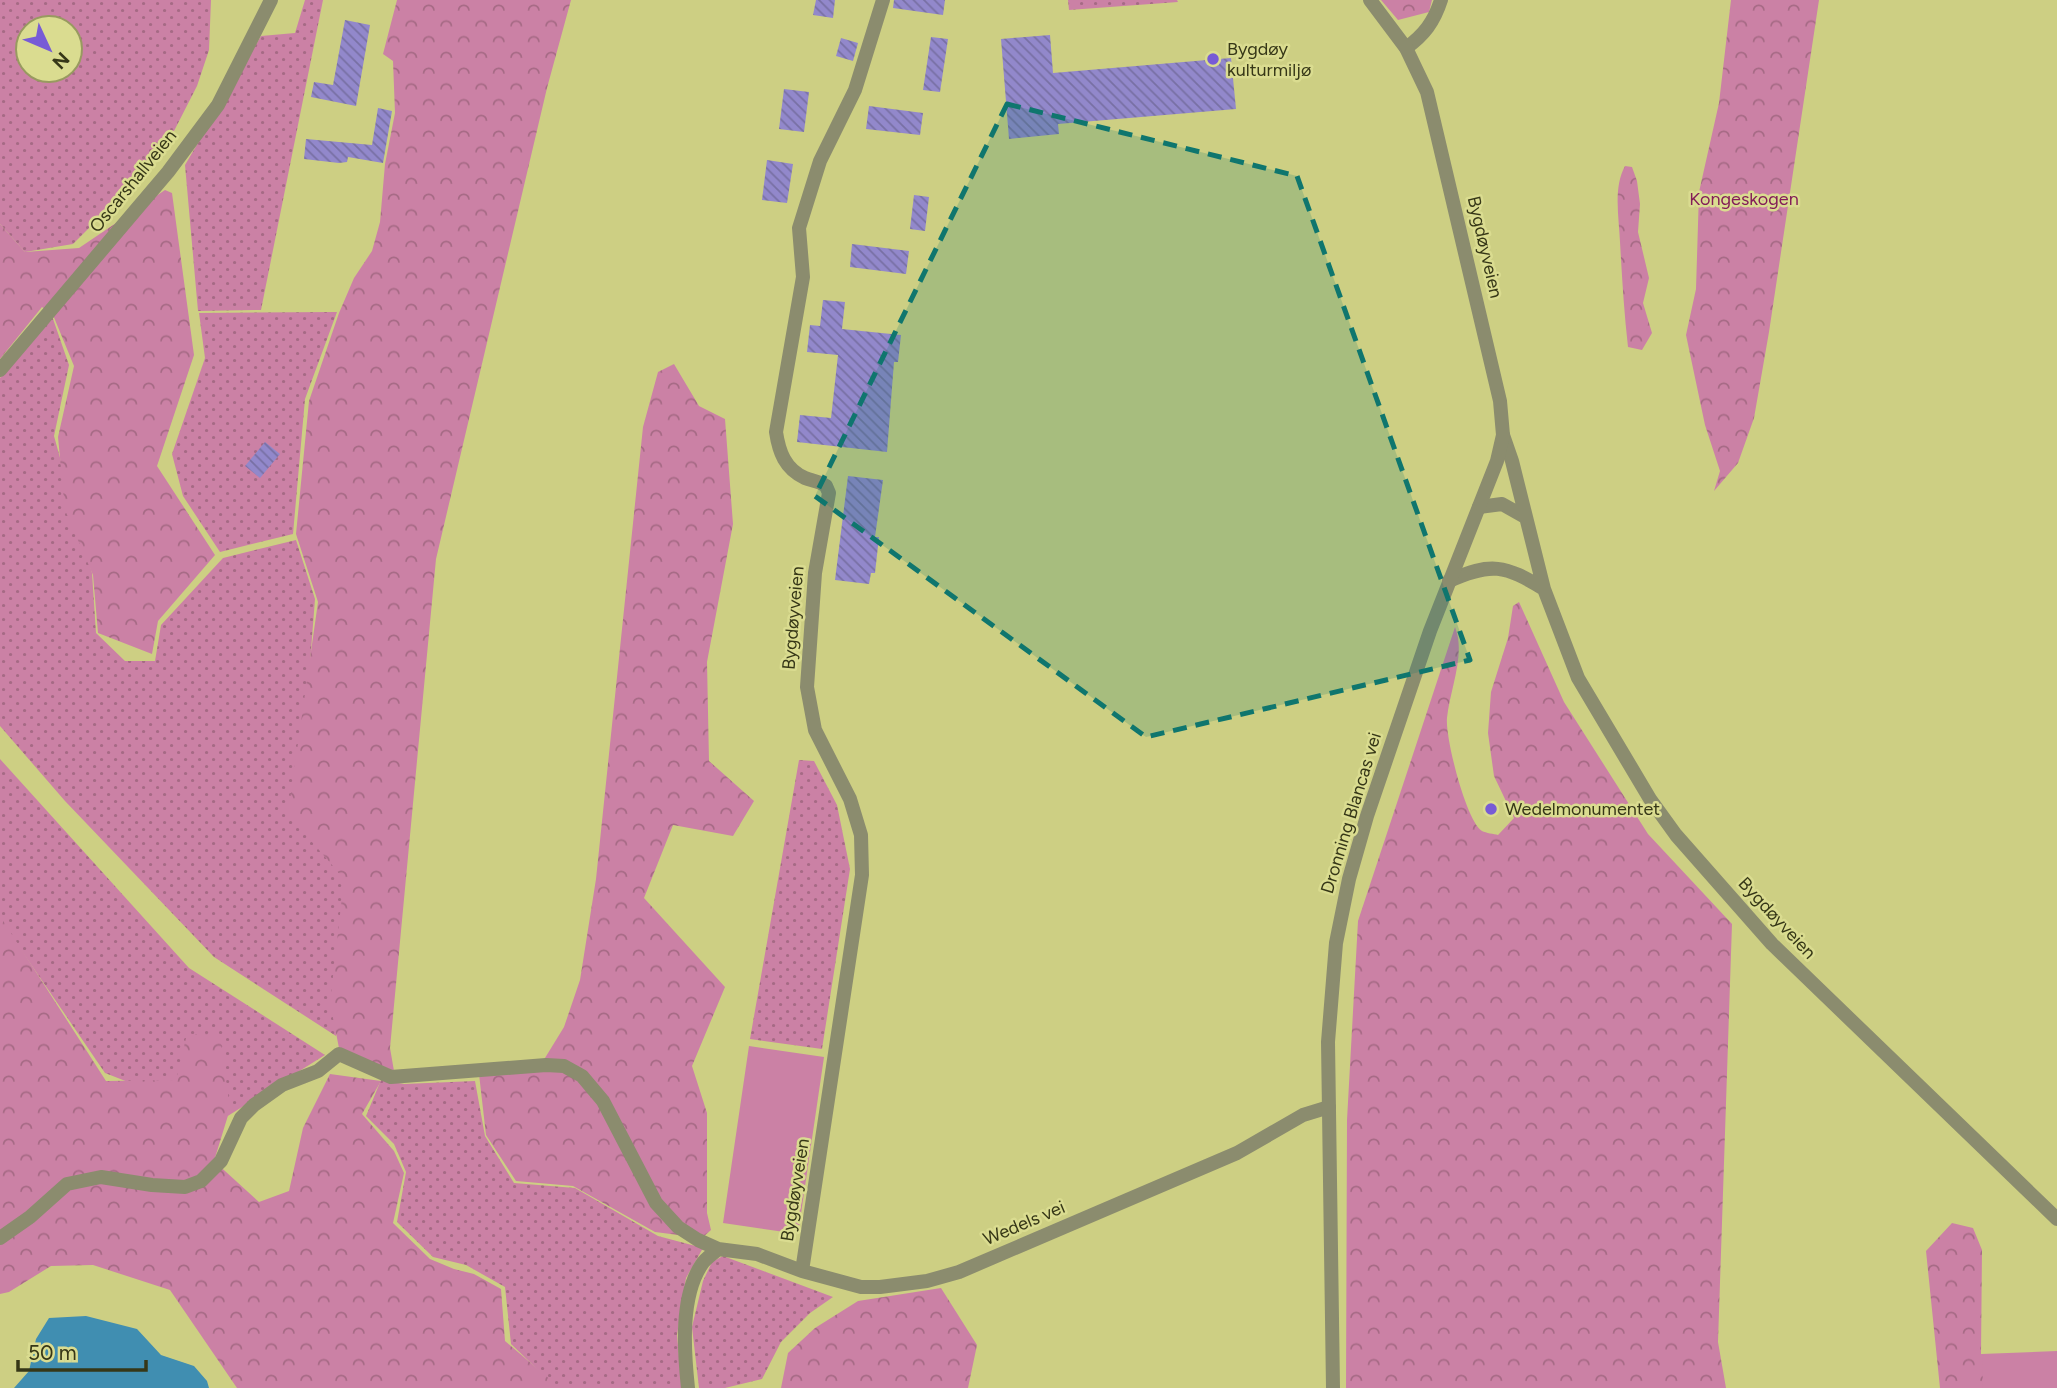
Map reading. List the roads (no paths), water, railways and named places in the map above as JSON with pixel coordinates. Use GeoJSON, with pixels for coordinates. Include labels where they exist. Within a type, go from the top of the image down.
{"type":"FeatureCollection","features":[{"type":"Feature","properties":{"kind":"street","name":"Oscarshallveien"},"geometry":{"type":"LineString","coordinates":[[0,370],[168,172],[218,104],[271,0]]}},
{"type":"Feature","properties":{"kind":"street","name":"Bygdøyveien"},"geometry":{"type":"LineString","coordinates":[[803,1271],[862,862],[861,835],[850,799],[815,730],[807,687],[815,573],[829,493],[827,486],[804,477],[786,464],[776,432],[803,277],[799,228],[821,161],[855,90],[883,0]]}},
{"type":"Feature","properties":{"kind":"street","name":"Bygdøyveien"},"geometry":{"type":"LineString","coordinates":[[1370,0],[1406,48],[1423,81],[1437,124],[1500,401],[1503,435],[1544,589],[1577,678],[1650,799],[1676,835],[1772,944],[2057,1219]]}},
{"type":"Feature","properties":{"kind":"street"},"geometry":{"type":"LineString","coordinates":[[1406,48],[1418,40],[1430,25],[1441,0]]}},
{"type":"Feature","properties":{"kind":"street","name":"Dronning Blancas vei"},"geometry":{"type":"LineString","coordinates":[[1333,1388],[1328,1042],[1336,943],[1347,889],[1367,816],[1449,581],[1497,461],[1503,435]]}},
{"type":"Feature","properties":{"kind":"street"},"geometry":{"type":"LineString","coordinates":[[1479,507],[1502,504],[1525,517]]}},
{"type":"Feature","properties":{"kind":"street"},"geometry":{"type":"LineString","coordinates":[[1449,581],[1491,567],[1514,572],[1544,589]]}},
{"type":"Feature","properties":{"kind":"street","name":"Wedels vei"},"geometry":{"type":"LineString","coordinates":[[0,1238],[30,1217],[66,1184],[101,1177],[185,1187],[201,1181],[221,1161],[241,1118],[254,1105],[282,1085],[318,1071],[339,1054],[391,1077],[546,1065],[564,1066],[582,1076],[603,1101],[656,1203],[678,1227],[718,1249],[757,1254],[843,1284],[880,1287],[927,1281],[959,1272],[1237,1153],[1303,1115],[1329,1107]]}},
{"type":"Feature","properties":{"kind":"street"},"geometry":{"type":"LineString","coordinates":[[688,1388],[684,1331],[692,1284],[702,1263],[718,1249]]}},
{"type":"Feature","properties":{"kind":"water"},"geometry":{"type":"Polygon","coordinates":[[[86,1316],[137,1329],[161,1355],[194,1366],[207,1381],[209,1388],[14,1388],[29,1371],[36,1339],[49,1318],[86,1316]]]}},
{"type":"Feature","properties":{"kind":"place","name":"Bygdøy kulturmiljø"},"geometry":{"type":"Point","coordinates":[1213,59]}},
{"type":"Feature","properties":{"kind":"place","name":"Wedelmonumentet"},"geometry":{"type":"Point","coordinates":[1491,809]}},
{"type":"Feature","properties":{"kind":"park label","name":"Kongeskogen"},"geometry":{"type":"Point","coordinates":[1744,199]}}]}
